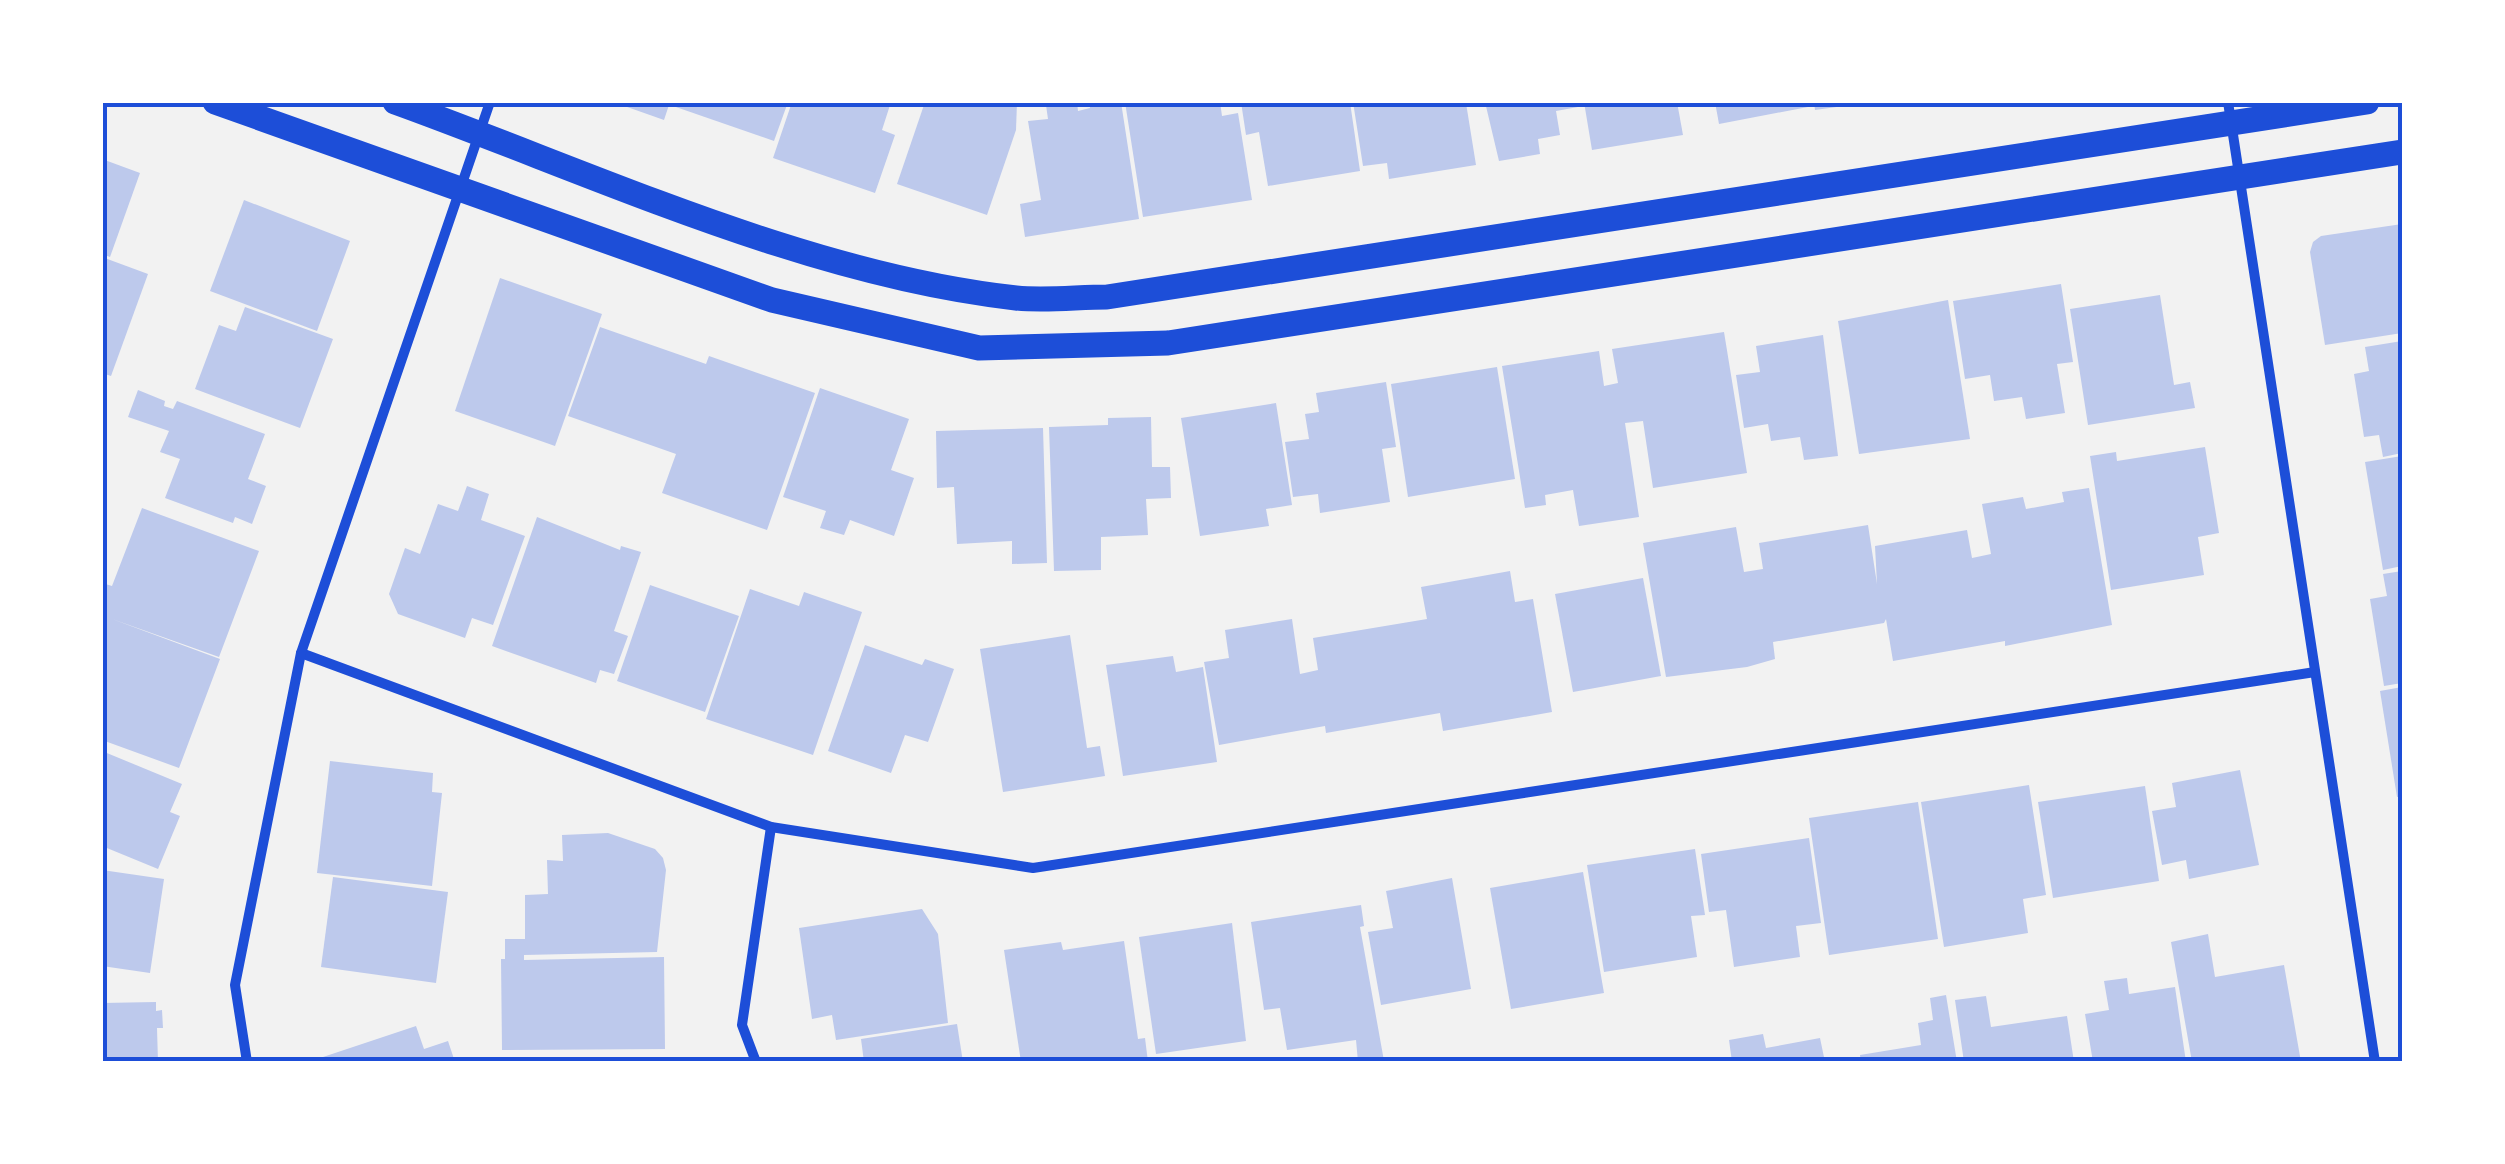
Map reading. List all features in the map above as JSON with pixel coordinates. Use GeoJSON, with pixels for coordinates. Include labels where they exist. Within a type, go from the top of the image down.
{"type":"FeatureCollection","features":[{"type":"Feature","properties":{"kind":"main road"},"geometry":{"type":"LineString","coordinates":[[215,102],[772,300],[980,348],[1039,349],[1206,338],[2402,152]]}},
{"type":"Feature","properties":{"kind":"main road"},"geometry":{"type":"LineString","coordinates":[[395,102],[772,241],[898,276],[1018,298],[1107,297],[2229,112],[2367,102]]}},
{"type":"Feature","properties":{"kind":"street"},"geometry":{"type":"LineString","coordinates":[[246,1062],[234,985],[301,653],[490,102]]}},
{"type":"Feature","properties":{"kind":"street"},"geometry":{"type":"LineString","coordinates":[[2229,112],[2375,1062]]}},
{"type":"Feature","properties":{"kind":"street"},"geometry":{"type":"LineString","coordinates":[[301,653],[771,828],[1032,868],[2315,672]]}},
{"type":"Feature","properties":{"kind":"street"},"geometry":{"type":"LineString","coordinates":[[756,1062],[742,1025],[771,828]]}},
{"type":"Feature","properties":{"kind":"building"},"geometry":{"type":"Polygon","coordinates":[[[613,102],[670,102],[664,120],[613,102]]]}},
{"type":"Feature","properties":{"kind":"building"},"geometry":{"type":"Polygon","coordinates":[[[674,102],[788,102],[774,141],[673,106],[674,102]]]}},
{"type":"Feature","properties":{"kind":"building"},"geometry":{"type":"Polygon","coordinates":[[[792,102],[891,102],[882,130],[895,135],[875,193],[773,158],[792,102]]]}},
{"type":"Feature","properties":{"kind":"building"},"geometry":{"type":"Polygon","coordinates":[[[925,102],[1017,102],[1016,130],[987,215],[897,184],[925,102]]]}},
{"type":"Feature","properties":{"kind":"building"},"geometry":{"type":"Polygon","coordinates":[[[1077,102],[1078,111],[1090,108],[1089,102],[1121,102],[1139,219],[1025,237],[1020,204],[1041,200],[1028,121],[1048,119],[1046,105],[1077,102]]]}},
{"type":"Feature","properties":{"kind":"building"},"geometry":{"type":"Polygon","coordinates":[[[1125,102],[1220,102],[1222,116],[1238,113],[1252,200],[1143,217],[1125,102]]]}},
{"type":"Feature","properties":{"kind":"building"},"geometry":{"type":"Polygon","coordinates":[[[1241,102],[1350,102],[1360,171],[1268,186],[1259,132],[1246,135],[1241,102]]]}},
{"type":"Feature","properties":{"kind":"building"},"geometry":{"type":"Polygon","coordinates":[[[1353,102],[1466,103],[1476,165],[1389,179],[1387,163],[1363,166],[1353,102]]]}},
{"type":"Feature","properties":{"kind":"building"},"geometry":{"type":"Polygon","coordinates":[[[1485,102],[1578,102],[1578,107],[1556,111],[1560,135],[1538,139],[1540,154],[1499,161],[1485,102]]]}},
{"type":"Feature","properties":{"kind":"building"},"geometry":{"type":"Polygon","coordinates":[[[1584,102],[1677,102],[1683,135],[1592,150],[1584,102]]]}},
{"type":"Feature","properties":{"kind":"building"},"geometry":{"type":"Polygon","coordinates":[[[1715,102],[1807,102],[1808,107],[1719,124],[1715,102]]]}},
{"type":"Feature","properties":{"kind":"building"},"geometry":{"type":"Polygon","coordinates":[[[1814,102],[1851,102],[1851,105],[1815,110],[1814,102]]]}},
{"type":"Feature","properties":{"kind":"building"},"geometry":{"type":"Polygon","coordinates":[[[102,159],[140,173],[110,257],[102,254],[102,159]]]}},
{"type":"Feature","properties":{"kind":"building"},"geometry":{"type":"Polygon","coordinates":[[[244,200],[350,241],[317,331],[210,291],[244,200]]]}},
{"type":"Feature","properties":{"kind":"building"},"geometry":{"type":"Polygon","coordinates":[[[2402,224],[2402,333],[2325,345],[2310,252],[2313,242],[2321,236],[2402,224]]]}},
{"type":"Feature","properties":{"kind":"building"},"geometry":{"type":"Polygon","coordinates":[[[102,257],[148,274],[111,376],[102,373],[102,257]]]}},
{"type":"Feature","properties":{"kind":"building"},"geometry":{"type":"Polygon","coordinates":[[[500,278],[602,314],[555,446],[455,411],[500,278]]]}},
{"type":"Feature","properties":{"kind":"building"},"geometry":{"type":"Polygon","coordinates":[[[2061,284],[2073,362],[2057,364],[2065,413],[2026,419],[2022,397],[1994,401],[1990,375],[1965,379],[1953,301],[2061,284]]]}},
{"type":"Feature","properties":{"kind":"building"},"geometry":{"type":"Polygon","coordinates":[[[2160,295],[2174,385],[2190,382],[2195,408],[2088,425],[2070,309],[2160,295]]]}},
{"type":"Feature","properties":{"kind":"building"},"geometry":{"type":"Polygon","coordinates":[[[1948,300],[1970,439],[1859,454],[1838,321],[1948,300]]]}},
{"type":"Feature","properties":{"kind":"building"},"geometry":{"type":"Polygon","coordinates":[[[245,307],[333,339],[300,428],[195,389],[219,325],[236,331],[245,307]]]}},
{"type":"Feature","properties":{"kind":"building"},"geometry":{"type":"Polygon","coordinates":[[[600,327],[706,364],[709,356],[815,393],[767,530],[662,493],[676,454],[568,416],[600,327]]]}},
{"type":"Feature","properties":{"kind":"building"},"geometry":{"type":"Polygon","coordinates":[[[1724,332],[1747,473],[1653,488],[1643,421],[1625,423],[1639,517],[1579,526],[1573,490],[1545,495],[1546,505],[1525,508],[1502,366],[1599,351],[1604,386],[1618,383],[1612,349],[1724,332]]]}},
{"type":"Feature","properties":{"kind":"building"},"geometry":{"type":"Polygon","coordinates":[[[1823,335],[1838,456],[1804,460],[1800,437],[1771,441],[1768,424],[1744,428],[1736,375],[1760,372],[1756,346],[1823,335]]]}},
{"type":"Feature","properties":{"kind":"building"},"geometry":{"type":"Polygon","coordinates":[[[2402,341],[2402,453],[2383,457],[2379,435],[2364,437],[2354,374],[2369,371],[2365,347],[2402,341]]]}},
{"type":"Feature","properties":{"kind":"building"},"geometry":{"type":"Polygon","coordinates":[[[1497,367],[1515,479],[1408,497],[1391,384],[1497,367]]]}},
{"type":"Feature","properties":{"kind":"building"},"geometry":{"type":"Polygon","coordinates":[[[1386,382],[1396,447],[1382,449],[1390,502],[1320,513],[1318,494],[1293,497],[1285,442],[1309,439],[1305,414],[1319,412],[1316,393],[1386,382]]]}},
{"type":"Feature","properties":{"kind":"building"},"geometry":{"type":"Polygon","coordinates":[[[820,388],[909,419],[891,470],[914,478],[894,536],[850,520],[844,535],[820,528],[826,511],[783,497],[820,388]]]}},
{"type":"Feature","properties":{"kind":"building"},"geometry":{"type":"Polygon","coordinates":[[[138,390],[165,401],[164,406],[173,409],[177,401],[265,434],[248,479],[266,486],[252,524],[235,517],[233,523],[165,498],[180,459],[160,452],[169,431],[128,417],[138,390]]]}},
{"type":"Feature","properties":{"kind":"building"},"geometry":{"type":"Polygon","coordinates":[[[1276,403],[1292,505],[1266,509],[1269,526],[1200,536],[1181,418],[1276,403]]]}},
{"type":"Feature","properties":{"kind":"building"},"geometry":{"type":"Polygon","coordinates":[[[1151,417],[1152,467],[1170,467],[1171,498],[1146,499],[1148,535],[1101,537],[1101,570],[1054,571],[1049,427],[1108,425],[1108,418],[1151,417]]]}},
{"type":"Feature","properties":{"kind":"building"},"geometry":{"type":"Polygon","coordinates":[[[1043,428],[1047,563],[1012,564],[1012,541],[957,544],[954,487],[937,488],[936,431],[1043,428]]]}},
{"type":"Feature","properties":{"kind":"building"},"geometry":{"type":"Polygon","coordinates":[[[2205,447],[2219,533],[2198,537],[2204,575],[2111,590],[2090,456],[2116,452],[2117,461],[2205,447]]]}},
{"type":"Feature","properties":{"kind":"building"},"geometry":{"type":"Polygon","coordinates":[[[2402,456],[2402,566],[2383,570],[2365,462],[2402,456]]]}},
{"type":"Feature","properties":{"kind":"building"},"geometry":{"type":"Polygon","coordinates":[[[467,486],[489,494],[481,520],[525,536],[493,625],[472,618],[465,638],[398,614],[389,594],[405,548],[420,554],[438,504],[458,511],[467,486]]]}},
{"type":"Feature","properties":{"kind":"building"},"geometry":{"type":"Polygon","coordinates":[[[2089,488],[2112,625],[2005,646],[2005,641],[1893,661],[1886,619],[1884,623],[1773,642],[1775,659],[1747,667],[1666,677],[1643,543],[1736,527],[1744,572],[1763,569],[1759,543],[1868,525],[1877,584],[1875,546],[1967,530],[1972,558],[1991,554],[1982,504],[2023,497],[2026,509],[2064,502],[2062,492],[2089,488]]]}},
{"type":"Feature","properties":{"kind":"building"},"geometry":{"type":"Polygon","coordinates":[[[142,508],[259,551],[219,657],[112,619],[220,659],[179,768],[102,740],[102,583],[112,586],[142,508]]]}},
{"type":"Feature","properties":{"kind":"building"},"geometry":{"type":"Polygon","coordinates":[[[537,517],[620,550],[621,546],[641,552],[614,631],[628,636],[614,674],[600,670],[596,683],[492,646],[537,517]]]}},
{"type":"Feature","properties":{"kind":"building"},"geometry":{"type":"Polygon","coordinates":[[[1510,571],[1515,602],[1533,599],[1552,712],[1443,731],[1440,713],[1326,733],[1325,726],[1219,745],[1204,662],[1229,658],[1225,630],[1292,619],[1300,674],[1318,670],[1313,638],[1427,619],[1421,587],[1510,571]]]}},
{"type":"Feature","properties":{"kind":"building"},"geometry":{"type":"Polygon","coordinates":[[[2402,571],[2402,683],[2384,686],[2370,599],[2387,596],[2383,574],[2402,571]]]}},
{"type":"Feature","properties":{"kind":"building"},"geometry":{"type":"Polygon","coordinates":[[[1643,578],[1661,676],[1573,692],[1555,594],[1643,578]]]}},
{"type":"Feature","properties":{"kind":"building"},"geometry":{"type":"Polygon","coordinates":[[[650,585],[739,616],[705,712],[617,681],[650,585]]]}},
{"type":"Feature","properties":{"kind":"building"},"geometry":{"type":"Polygon","coordinates":[[[750,589],[799,606],[804,592],[862,612],[813,755],[706,719],[750,589]]]}},
{"type":"Feature","properties":{"kind":"building"},"geometry":{"type":"Polygon","coordinates":[[[1070,635],[1087,748],[1100,746],[1105,776],[1003,792],[980,649],[1070,635]]]}},
{"type":"Feature","properties":{"kind":"building"},"geometry":{"type":"Polygon","coordinates":[[[865,645],[922,665],[925,659],[954,669],[928,742],[905,735],[891,773],[828,751],[865,645]]]}},
{"type":"Feature","properties":{"kind":"building"},"geometry":{"type":"Polygon","coordinates":[[[1173,656],[1176,672],[1203,667],[1217,762],[1123,776],[1106,665],[1173,656]]]}},
{"type":"Feature","properties":{"kind":"building"},"geometry":{"type":"Polygon","coordinates":[[[2402,687],[2402,796],[2397,797],[2380,691],[2402,687]]]}},
{"type":"Feature","properties":{"kind":"building"},"geometry":{"type":"Polygon","coordinates":[[[102,751],[182,784],[170,812],[180,816],[158,869],[102,846],[102,751]]]}},
{"type":"Feature","properties":{"kind":"building"},"geometry":{"type":"Polygon","coordinates":[[[330,761],[433,773],[432,792],[442,793],[432,886],[317,873],[330,761]]]}},
{"type":"Feature","properties":{"kind":"building"},"geometry":{"type":"Polygon","coordinates":[[[2240,770],[2259,865],[2189,879],[2186,860],[2162,865],[2152,811],[2176,807],[2172,783],[2240,770]]]}},
{"type":"Feature","properties":{"kind":"building"},"geometry":{"type":"Polygon","coordinates":[[[2029,785],[2046,895],[2023,899],[2028,933],[1944,947],[1921,802],[2029,785]]]}},
{"type":"Feature","properties":{"kind":"building"},"geometry":{"type":"Polygon","coordinates":[[[2145,786],[2159,881],[2053,898],[2038,802],[2145,786]]]}},
{"type":"Feature","properties":{"kind":"building"},"geometry":{"type":"Polygon","coordinates":[[[1918,802],[1938,939],[1829,955],[1809,818],[1918,802]]]}},
{"type":"Feature","properties":{"kind":"building"},"geometry":{"type":"Polygon","coordinates":[[[608,833],[655,849],[663,858],[666,870],[657,952],[524,955],[524,960],[664,957],[665,1049],[502,1050],[501,959],[505,959],[505,939],[525,939],[525,895],[548,894],[547,860],[563,861],[562,835],[608,833]]]}},
{"type":"Feature","properties":{"kind":"building"},"geometry":{"type":"Polygon","coordinates":[[[1809,838],[1821,923],[1796,926],[1800,957],[1734,967],[1726,910],[1709,912],[1701,854],[1809,838]]]}},
{"type":"Feature","properties":{"kind":"building"},"geometry":{"type":"Polygon","coordinates":[[[1695,849],[1705,915],[1691,916],[1697,957],[1604,972],[1587,865],[1695,849]]]}},
{"type":"Feature","properties":{"kind":"building"},"geometry":{"type":"Polygon","coordinates":[[[102,870],[164,879],[150,973],[102,966],[102,870]]]}},
{"type":"Feature","properties":{"kind":"building"},"geometry":{"type":"Polygon","coordinates":[[[1583,872],[1604,993],[1511,1009],[1490,888],[1583,872]]]}},
{"type":"Feature","properties":{"kind":"building"},"geometry":{"type":"Polygon","coordinates":[[[333,877],[448,892],[436,983],[321,967],[333,877]]]}},
{"type":"Feature","properties":{"kind":"building"},"geometry":{"type":"Polygon","coordinates":[[[1452,878],[1471,989],[1381,1005],[1368,932],[1393,928],[1386,891],[1452,878]]]}},
{"type":"Feature","properties":{"kind":"building"},"geometry":{"type":"Polygon","coordinates":[[[1361,905],[1364,926],[1360,927],[1384,1061],[1358,1062],[1356,1040],[1287,1050],[1280,1008],[1264,1010],[1251,922],[1361,905]]]}},
{"type":"Feature","properties":{"kind":"building"},"geometry":{"type":"Polygon","coordinates":[[[922,909],[938,934],[948,1023],[836,1040],[832,1015],[812,1019],[799,928],[922,909]]]}},
{"type":"Feature","properties":{"kind":"building"},"geometry":{"type":"Polygon","coordinates":[[[1232,923],[1246,1041],[1156,1054],[1139,937],[1232,923]]]}},
{"type":"Feature","properties":{"kind":"building"},"geometry":{"type":"Polygon","coordinates":[[[2208,934],[2215,977],[2284,965],[2301,1062],[2192,1062],[2171,942],[2208,934]]]}},
{"type":"Feature","properties":{"kind":"building"},"geometry":{"type":"Polygon","coordinates":[[[1124,941],[1138,1039],[1145,1038],[1148,1062],[1021,1062],[1004,950],[1061,942],[1063,950],[1124,941]]]}},
{"type":"Feature","properties":{"kind":"building"},"geometry":{"type":"Polygon","coordinates":[[[2127,978],[2129,994],[2175,987],[2186,1062],[2093,1062],[2085,1014],[2109,1010],[2104,981],[2127,978]]]}},
{"type":"Feature","properties":{"kind":"building"},"geometry":{"type":"Polygon","coordinates":[[[1946,995],[1957,1062],[1861,1062],[1860,1055],[1921,1045],[1918,1023],[1933,1020],[1930,998],[1946,995]]]}},
{"type":"Feature","properties":{"kind":"building"},"geometry":{"type":"Polygon","coordinates":[[[1986,996],[1991,1027],[2067,1016],[2074,1062],[1964,1062],[1955,1000],[1986,996]]]}},
{"type":"Feature","properties":{"kind":"building"},"geometry":{"type":"Polygon","coordinates":[[[156,1002],[156,1011],[162,1010],[163,1028],[157,1028],[158,1062],[102,1062],[102,1003],[156,1002]]]}},
{"type":"Feature","properties":{"kind":"building"},"geometry":{"type":"Polygon","coordinates":[[[957,1024],[963,1062],[864,1062],[861,1039],[957,1024]]]}},
{"type":"Feature","properties":{"kind":"building"},"geometry":{"type":"Polygon","coordinates":[[[416,1026],[424,1049],[448,1041],[455,1062],[321,1062],[320,1058],[416,1026]]]}},
{"type":"Feature","properties":{"kind":"building"},"geometry":{"type":"Polygon","coordinates":[[[1763,1034],[1766,1048],[1820,1038],[1825,1062],[1732,1062],[1729,1040],[1763,1034]]]}}]}
